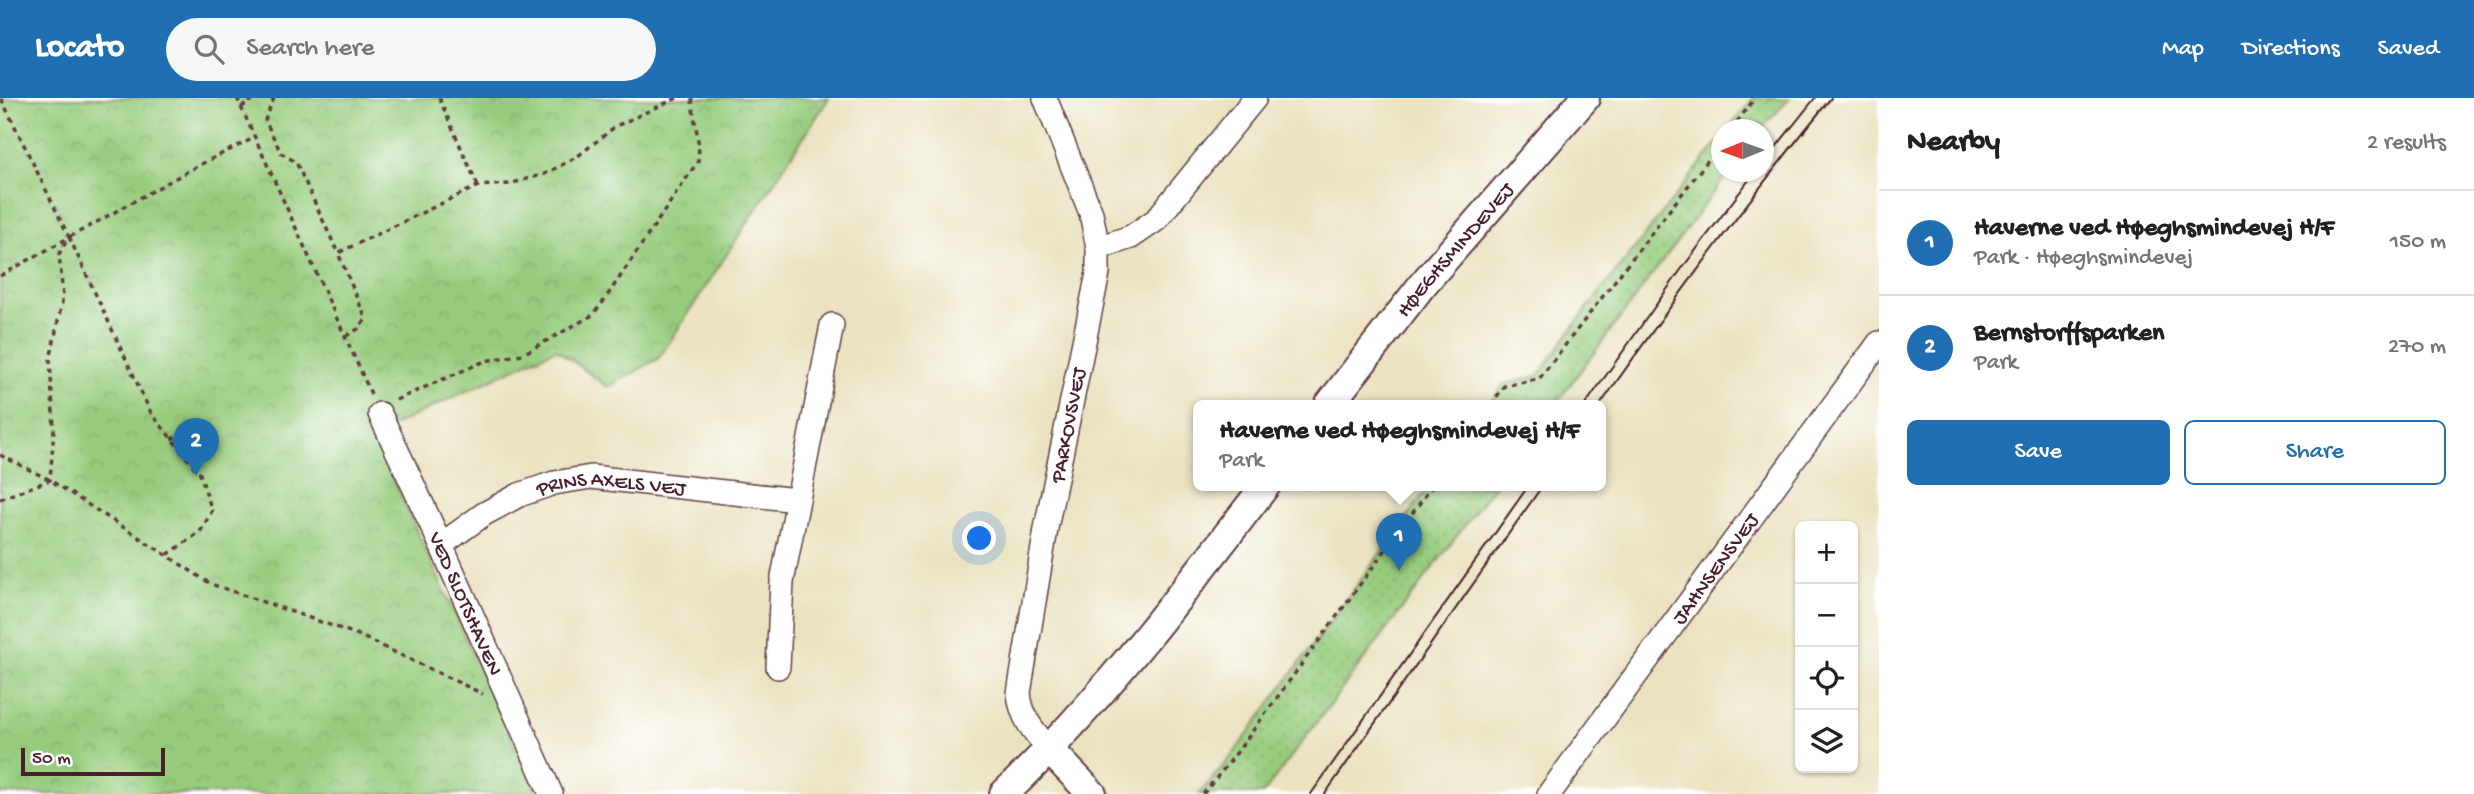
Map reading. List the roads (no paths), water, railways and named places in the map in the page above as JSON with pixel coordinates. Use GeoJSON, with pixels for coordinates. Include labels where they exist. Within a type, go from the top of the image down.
{"type":"FeatureCollection","features":[{"type":"Feature","properties":{"kind":"street","name":"PARKOVSVEJ"},"geometry":{"type":"LineString","coordinates":[[1045,98],[1091,213],[1098,248],[1098,273],[1042,548],[1019,693],[1020,708],[1027,723],[1050,751]]}},
{"type":"Feature","properties":{"kind":"street"},"geometry":{"type":"LineString","coordinates":[[1098,248],[1131,236],[1156,220],[1255,98]]}},
{"type":"Feature","properties":{"kind":"street","name":"HØEGHSMINDEVEJ"},"geometry":{"type":"LineString","coordinates":[[1333,400],[1423,284],[1585,98]]}},
{"type":"Feature","properties":{"kind":"street"},"geometry":{"type":"LineString","coordinates":[[778,667],[782,582],[832,326]]}},
{"type":"Feature","properties":{"kind":"street","name":"JAHNSENSVEJ"},"geometry":{"type":"LineString","coordinates":[[1549,794],[1879,342]]}},
{"type":"Feature","properties":{"kind":"street","name":"VED SLOTSHAVEN"},"geometry":{"type":"LineString","coordinates":[[379,412],[551,794]]}},
{"type":"Feature","properties":{"kind":"street","name":"PRINS AXELS VEJ"},"geometry":{"type":"LineString","coordinates":[[441,545],[484,514],[519,495],[554,483],[591,477],[797,500]]}},
{"type":"Feature","properties":{"kind":"street"},"geometry":{"type":"LineString","coordinates":[[1004,794],[1050,751],[1131,658],[1261,491]]}},
{"type":"Feature","properties":{"kind":"street"},"geometry":{"type":"LineString","coordinates":[[1050,751],[1092,794]]}},
{"type":"Feature","properties":{"kind":"tram line"},"geometry":{"type":"LineString","coordinates":[[1774,149],[1815,98]]}},
{"type":"Feature","properties":{"kind":"tram line"},"geometry":{"type":"LineString","coordinates":[[1604,400],[1713,249],[1831,98]]}},
{"type":"Feature","properties":{"kind":"tram line"},"geometry":{"type":"LineString","coordinates":[[1589,400],[1747,182]]}},
{"type":"Feature","properties":{"kind":"tram line"},"geometry":{"type":"LineString","coordinates":[[1311,794],[1525,491]]}},
{"type":"Feature","properties":{"kind":"tram line"},"geometry":{"type":"LineString","coordinates":[[1325,794],[1539,491]]}},
{"type":"Feature","properties":{"kind":"place","name":"Bernstorffsparken"},"geometry":{"type":"Point","coordinates":[196,476]}},
{"type":"Feature","properties":{"kind":"place","name":"Haverne ved Høeghsmindevej H/F"},"geometry":{"type":"Point","coordinates":[1399,571]}}]}
